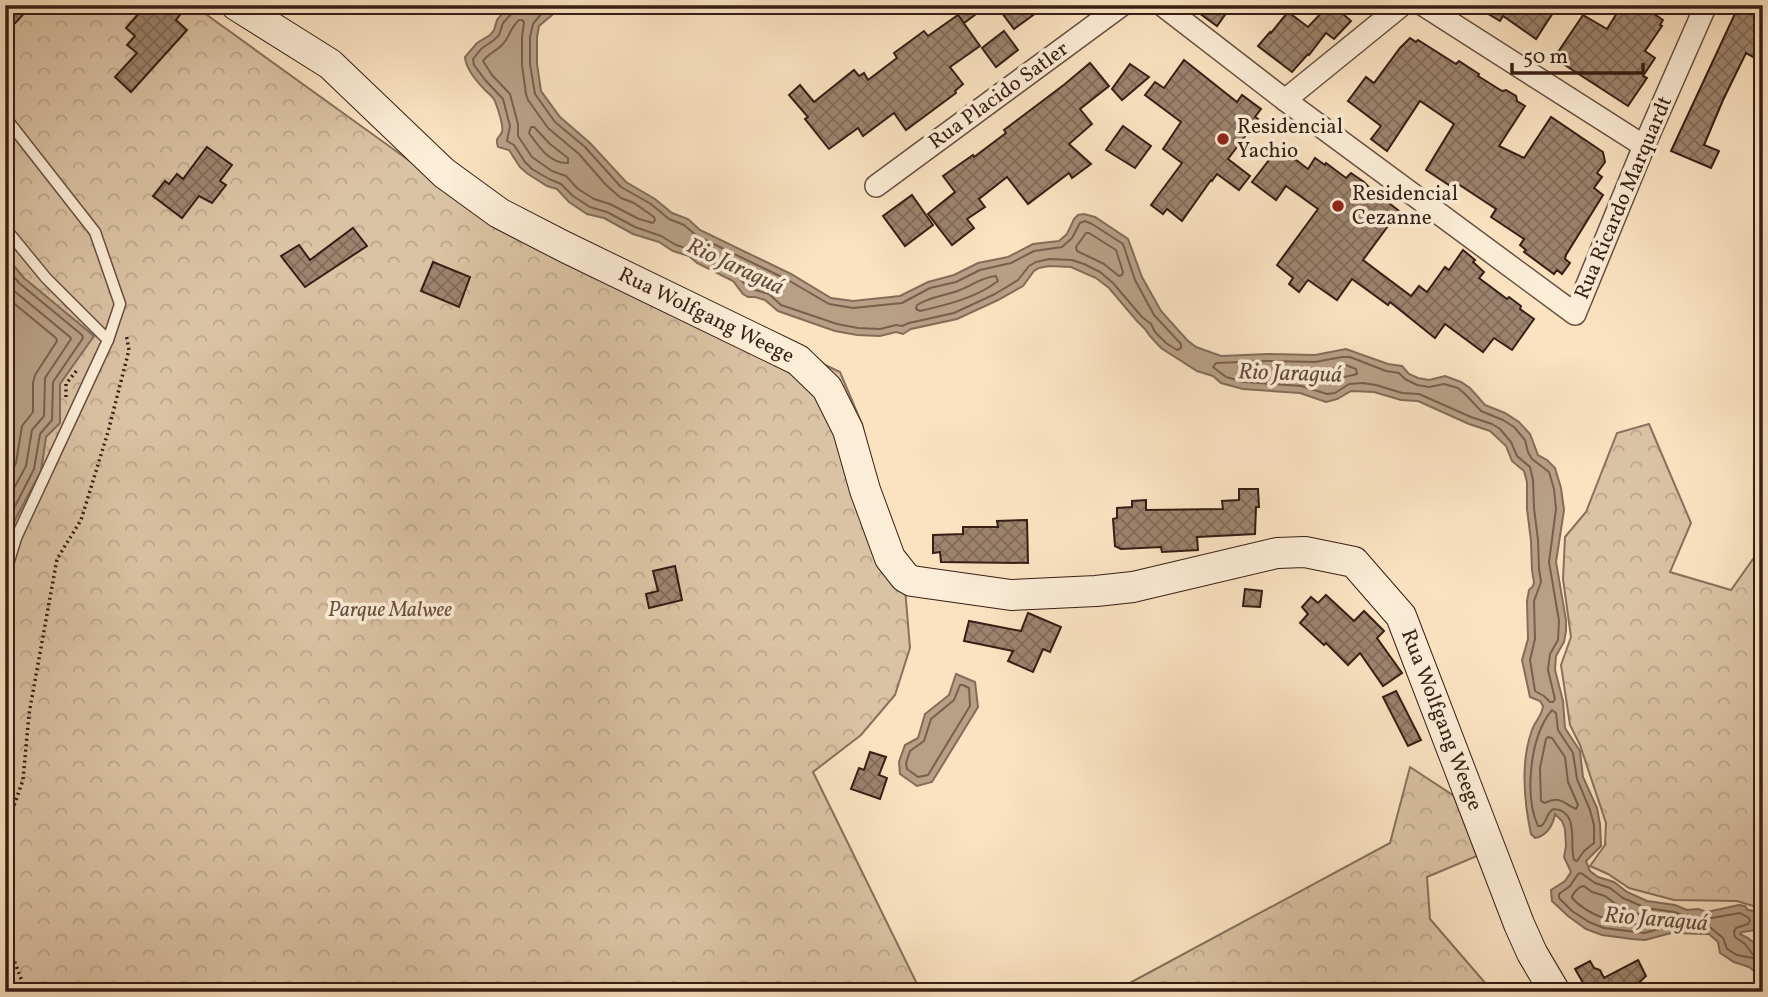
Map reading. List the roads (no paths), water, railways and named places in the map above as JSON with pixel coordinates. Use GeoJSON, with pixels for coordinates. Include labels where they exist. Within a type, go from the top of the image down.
{"type":"FeatureCollection","features":[{"type":"Feature","properties":{"kind":"street","name":"Rua Wolfgang Weege"},"geometry":{"type":"LineString","coordinates":[[236,5],[330,64],[444,173],[499,213],[798,360],[828,388],[848,430],[865,490],[890,558],[905,577],[912,581],[1011,594],[1072,592],[1133,587],[1277,553],[1305,552],[1354,562],[1401,615],[1519,924],[1555,992]]}},
{"type":"Feature","properties":{"kind":"street","name":"Rua Placido Satler"},"geometry":{"type":"LineString","coordinates":[[876,186],[1122,5]]}},
{"type":"Feature","properties":{"kind":"street"},"geometry":{"type":"LineString","coordinates":[[1162,5],[1285,100],[1402,5]]}},
{"type":"Feature","properties":{"kind":"street"},"geometry":{"type":"LineString","coordinates":[[1423,5],[1644,146]]}},
{"type":"Feature","properties":{"kind":"street","name":"Rua Ricardo Marquardt"},"geometry":{"type":"LineString","coordinates":[[1285,100],[1575,314],[1706,5]]}},
{"type":"Feature","properties":{"kind":"lane"},"geometry":{"type":"LineString","coordinates":[[5,117],[95,232],[120,304],[108,340],[16,538],[5,574]]}},
{"type":"Feature","properties":{"kind":"lane"},"geometry":{"type":"LineString","coordinates":[[5,228],[46,278],[108,340]]}},
{"type":"Feature","properties":{"kind":"water","name":"Rio Jaraguá"},"geometry":{"type":"Polygon","coordinates":[[[509,5],[564,5],[539,26],[537,64],[541,91],[560,117],[590,143],[626,182],[655,199],[672,213],[688,219],[700,230],[791,274],[831,298],[853,301],[900,296],[978,263],[1008,257],[1033,244],[1059,241],[1067,234],[1074,219],[1084,214],[1095,217],[1128,239],[1142,277],[1161,311],[1196,347],[1221,356],[1315,355],[1346,349],[1388,364],[1402,366],[1409,374],[1418,378],[1429,380],[1445,376],[1461,382],[1485,405],[1519,422],[1530,434],[1538,455],[1555,468],[1561,488],[1564,510],[1556,562],[1566,631],[1564,642],[1556,656],[1555,670],[1563,701],[1565,728],[1580,751],[1583,777],[1597,808],[1600,824],[1601,846],[1586,861],[1590,871],[1647,901],[1707,912],[1739,905],[1748,910],[1763,912],[1763,929],[1740,934],[1763,950],[1763,978],[1749,967],[1720,953],[1718,942],[1709,934],[1671,933],[1645,940],[1602,935],[1586,929],[1552,901],[1551,890],[1565,881],[1571,872],[1564,857],[1565,829],[1555,814],[1549,829],[1543,835],[1535,838],[1531,834],[1524,782],[1528,743],[1543,706],[1540,701],[1530,697],[1522,660],[1528,639],[1527,601],[1534,582],[1527,482],[1524,471],[1512,461],[1506,446],[1490,431],[1418,401],[1401,400],[1374,392],[1351,391],[1326,402],[1300,393],[1243,389],[1221,383],[1161,348],[1109,288],[1096,278],[1071,267],[1039,268],[1023,286],[998,300],[957,319],[911,329],[903,334],[896,332],[880,336],[857,335],[835,331],[778,311],[765,300],[743,294],[733,281],[697,263],[689,256],[633,234],[604,218],[587,214],[569,202],[557,189],[528,174],[509,150],[498,147],[497,139],[502,130],[495,102],[472,76],[465,57],[477,43],[490,35],[497,20],[509,5]]]}},
{"type":"Feature","properties":{"kind":"water"},"geometry":{"type":"Polygon","coordinates":[[[5,255],[24,278],[94,336],[60,384],[60,423],[46,437],[41,471],[5,545],[5,255]]]}},
{"type":"Feature","properties":{"kind":"water"},"geometry":{"type":"Polygon","coordinates":[[[956,674],[975,682],[978,707],[932,782],[917,786],[900,774],[899,762],[905,745],[918,738],[925,714],[949,695],[956,674]]]}},
{"type":"Feature","properties":{"kind":"place","name":"Residencial Yachio"},"geometry":{"type":"Point","coordinates":[1223,139]}},
{"type":"Feature","properties":{"kind":"place","name":"Residencial Cezanne"},"geometry":{"type":"Point","coordinates":[1338,206]}},
{"type":"Feature","properties":{"kind":"park label","name":"Parque Malwee"},"geometry":{"type":"Point","coordinates":[390,610]}}]}
